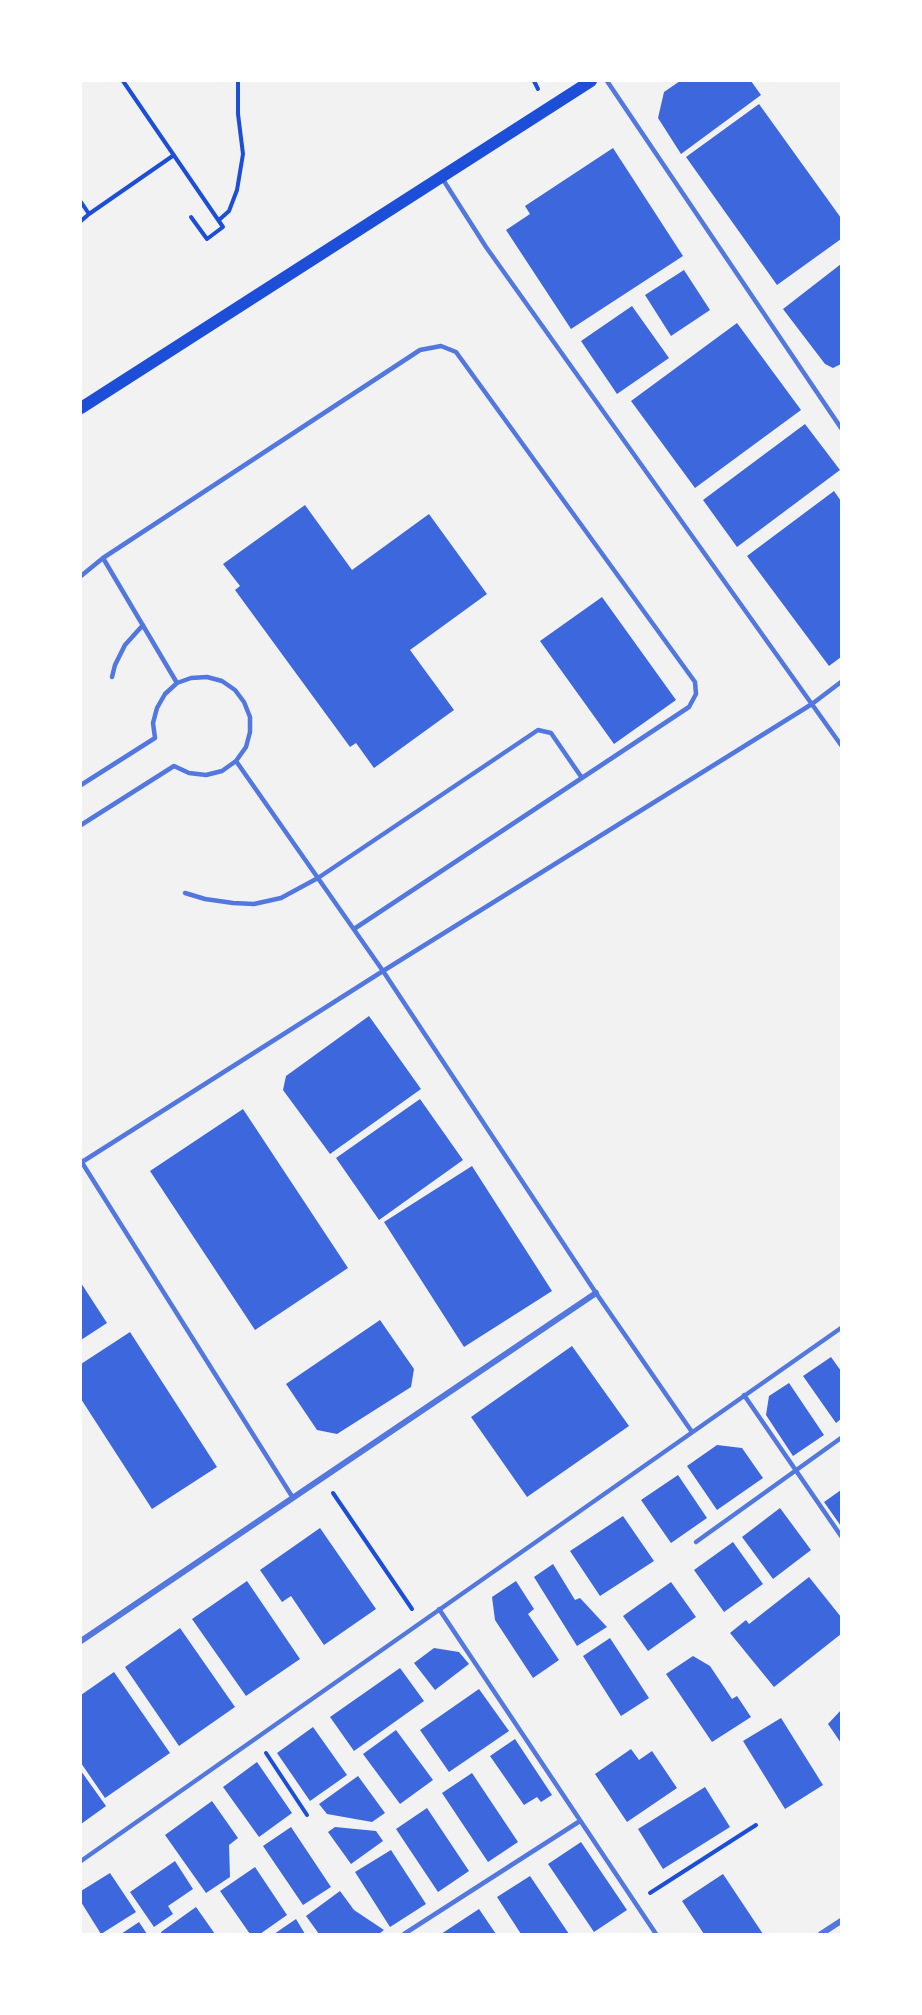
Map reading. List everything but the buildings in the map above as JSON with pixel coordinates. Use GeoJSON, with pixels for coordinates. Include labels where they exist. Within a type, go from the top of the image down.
{"type":"FeatureCollection","features":[{"type":"Feature","properties":{"kind":"main road"},"geometry":{"type":"LineString","coordinates":[[81,408],[591,81]]}},
{"type":"Feature","properties":{"kind":"street"},"geometry":{"type":"LineString","coordinates":[[81,1641],[596,1293]]}},
{"type":"Feature","properties":{"kind":"street"},"geometry":{"type":"LineString","coordinates":[[821,1934],[841,1921]]}},
{"type":"Feature","properties":{"kind":"lane"},"geometry":{"type":"LineString","coordinates":[[607,81],[841,428]]}},
{"type":"Feature","properties":{"kind":"lane"},"geometry":{"type":"LineString","coordinates":[[441,177],[486,248],[841,745]]}},
{"type":"Feature","properties":{"kind":"lane"},"geometry":{"type":"LineString","coordinates":[[81,576],[103,558],[420,350],[441,346],[456,352],[695,682],[696,694],[689,707],[354,929]]}},
{"type":"Feature","properties":{"kind":"lane"},"geometry":{"type":"LineString","coordinates":[[103,558],[177,683]]}},
{"type":"Feature","properties":{"kind":"lane"},"geometry":{"type":"LineString","coordinates":[[112,678],[115,665],[125,645],[143,626]]}},
{"type":"Feature","properties":{"kind":"lane"},"geometry":{"type":"LineString","coordinates":[[81,786],[155,738],[153,723],[157,708],[165,694],[177,683],[191,678],[207,677],[222,681],[235,690],[244,702],[250,717],[250,732],[246,747],[236,761],[222,771],[206,775],[189,773],[174,766],[81,825]]}},
{"type":"Feature","properties":{"kind":"lane"},"geometry":{"type":"LineString","coordinates":[[292,1498],[81,1162],[382,971],[812,704],[841,682]]}},
{"type":"Feature","properties":{"kind":"lane"},"geometry":{"type":"LineString","coordinates":[[185,893],[205,899],[254,904],[281,898],[318,878],[538,730],[551,733],[582,778]]}},
{"type":"Feature","properties":{"kind":"lane"},"geometry":{"type":"LineString","coordinates":[[236,761],[354,929],[596,1293],[692,1432]]}},
{"type":"Feature","properties":{"kind":"lane"},"geometry":{"type":"LineString","coordinates":[[81,1861],[841,1328]]}},
{"type":"Feature","properties":{"kind":"lane"},"geometry":{"type":"LineString","coordinates":[[744,1395],[841,1536]]}},
{"type":"Feature","properties":{"kind":"lane"},"geometry":{"type":"LineString","coordinates":[[696,1542],[841,1438]]}},
{"type":"Feature","properties":{"kind":"lane"},"geometry":{"type":"LineString","coordinates":[[439,1609],[656,1934]]}},
{"type":"Feature","properties":{"kind":"lane"},"geometry":{"type":"LineString","coordinates":[[404,1934],[580,1821]]}},
{"type":"Feature","properties":{"kind":"path"},"geometry":{"type":"LineString","coordinates":[[123,81],[223,226],[207,239],[191,217]]}},
{"type":"Feature","properties":{"kind":"path"},"geometry":{"type":"LineString","coordinates":[[219,220],[229,211],[237,190],[243,154],[238,114],[238,81]]}},
{"type":"Feature","properties":{"kind":"path"},"geometry":{"type":"LineString","coordinates":[[81,221],[174,155]]}},
{"type":"Feature","properties":{"kind":"path"},"geometry":{"type":"LineString","coordinates":[[81,202],[89,214]]}},
{"type":"Feature","properties":{"kind":"path"},"geometry":{"type":"LineString","coordinates":[[323,1478],[420,1622]]}},
{"type":"Feature","properties":{"kind":"path"},"geometry":{"type":"LineString","coordinates":[[255,1738],[307,1815]]}},
{"type":"Feature","properties":{"kind":"path"},"geometry":{"type":"LineString","coordinates":[[635,1902],[756,1825]]}}]}
